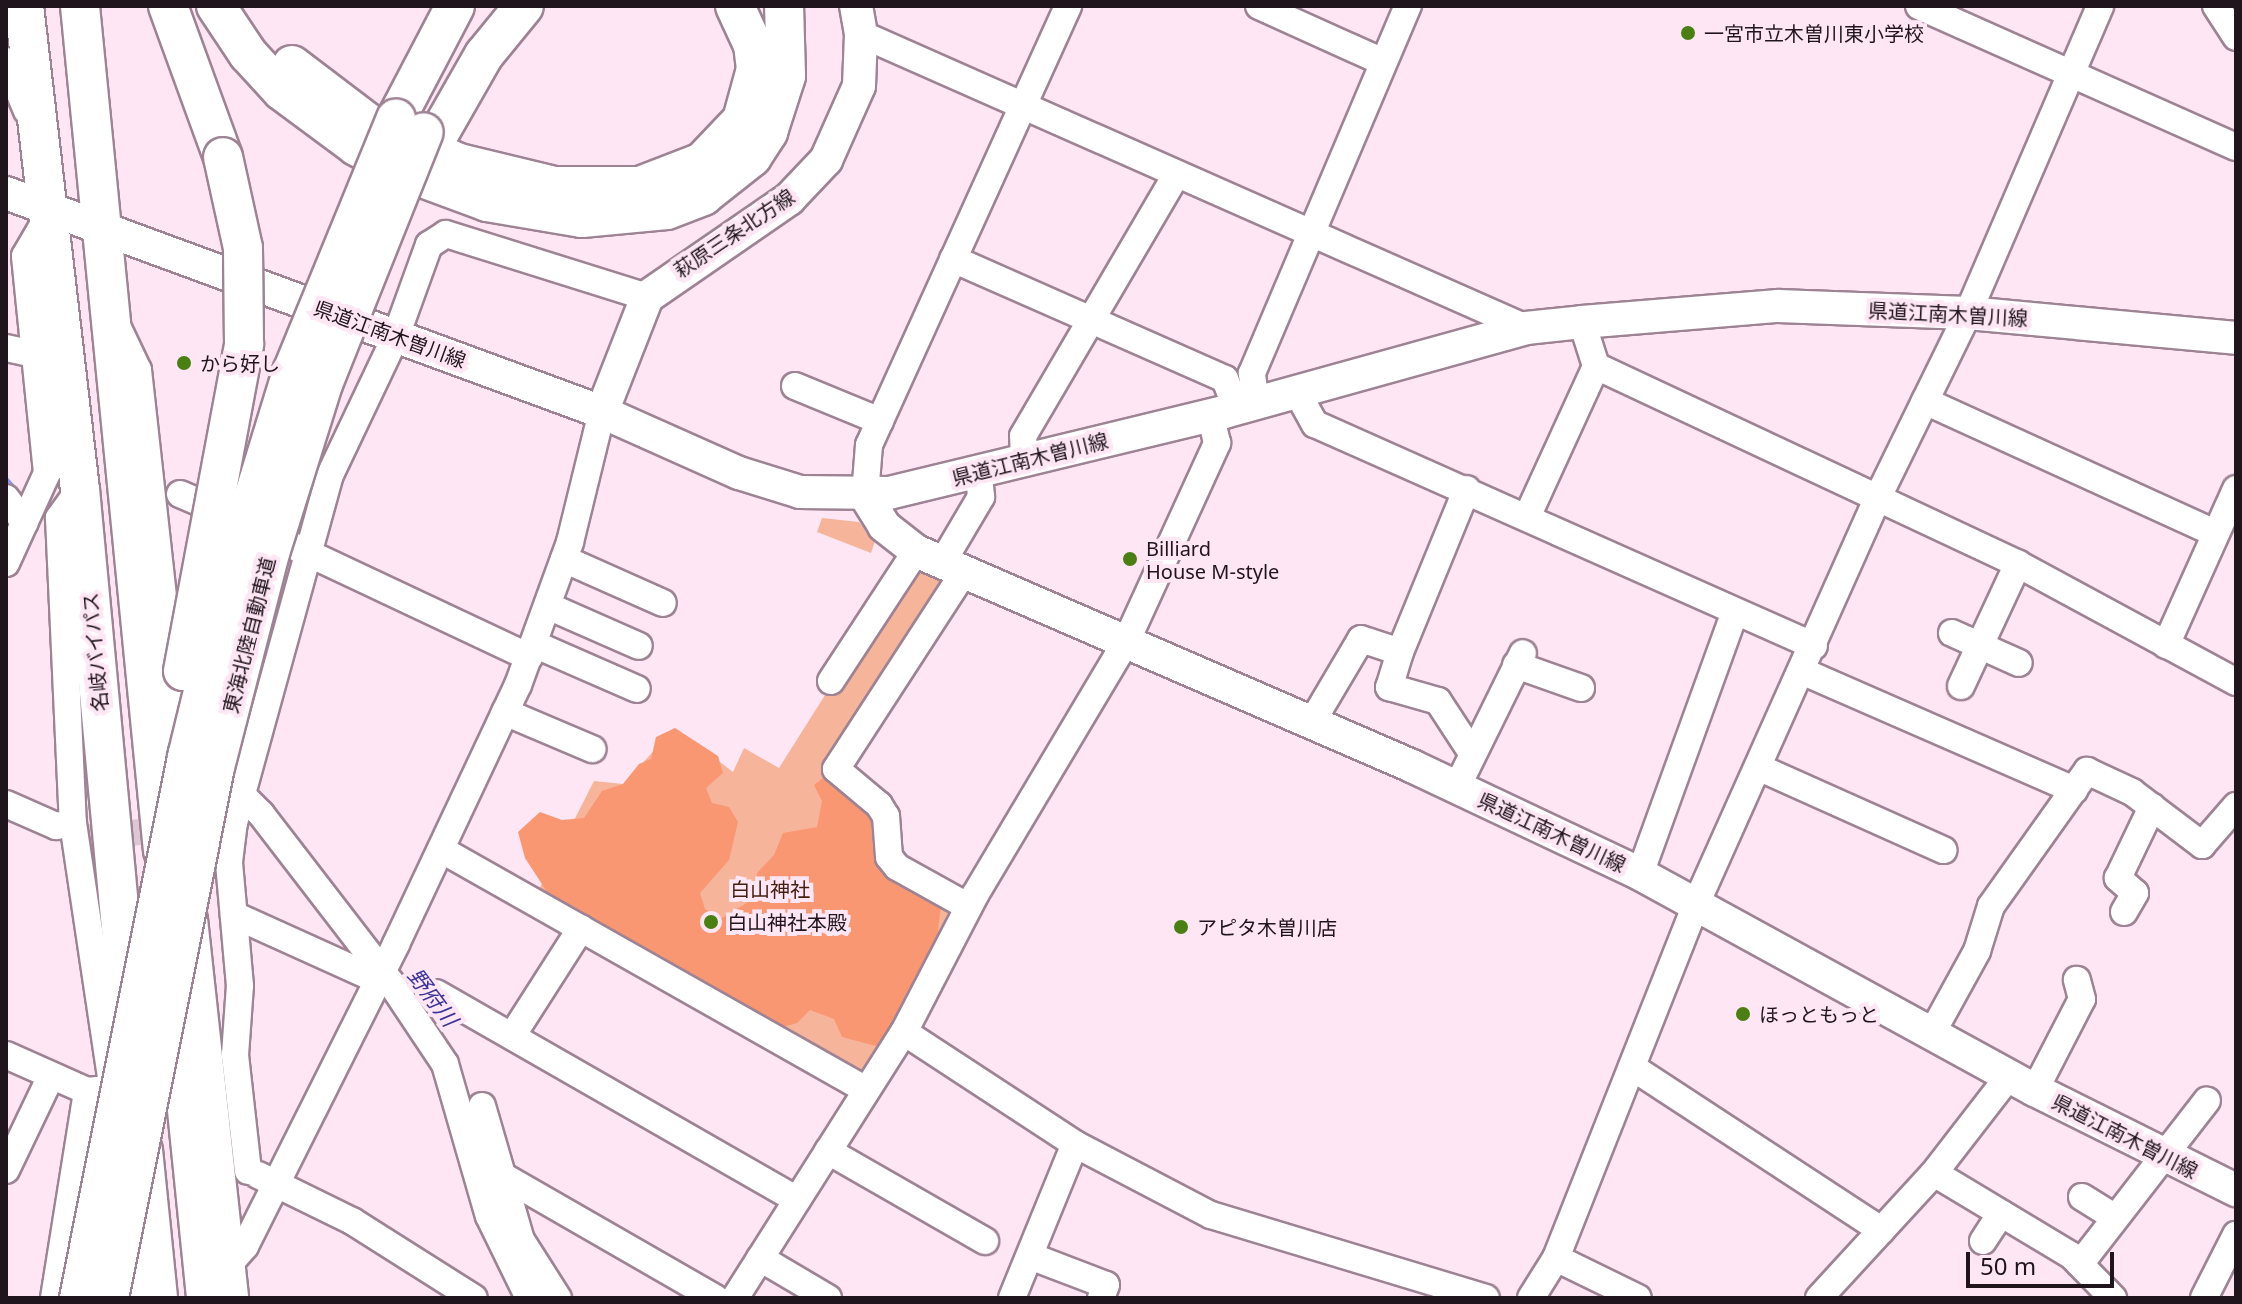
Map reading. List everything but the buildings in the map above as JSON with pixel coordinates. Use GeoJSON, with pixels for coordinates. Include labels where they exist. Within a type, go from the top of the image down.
{"type":"FeatureCollection","features":[{"type":"Feature","properties":{"kind":"highway","name":"名岐バイパス"},"geometry":{"type":"LineString","coordinates":[[24,6],[51,210],[80,489],[158,1298]]}},
{"type":"Feature","properties":{"kind":"highway"},"geometry":{"type":"LineString","coordinates":[[80,6],[206,1298]]}},
{"type":"Feature","properties":{"kind":"highway"},"geometry":{"type":"LineString","coordinates":[[104,1180],[164,758],[244,344],[243,248],[223,157],[168,6]]}},
{"type":"Feature","properties":{"kind":"highway"},"geometry":{"type":"LineString","coordinates":[[216,6],[248,54],[282,91],[356,146],[398,169],[487,202],[582,218],[667,210],[703,196],[752,157],[768,132],[786,76],[784,6]]}},
{"type":"Feature","properties":{"kind":"highway"},"geometry":{"type":"LineString","coordinates":[[246,6],[295,68],[329,96],[395,137],[509,178],[601,189],[673,177],[702,162],[742,120],[756,69],[753,45],[735,6]]}},
{"type":"Feature","properties":{"kind":"highway","name":"東海北陸自動車道"},"geometry":{"type":"LineString","coordinates":[[109,1298],[215,767],[296,470],[354,299],[419,130],[455,6]]}},
{"type":"Feature","properties":{"kind":"highway","name":"東海北陸自動車道"},"geometry":{"type":"LineString","coordinates":[[79,1298],[181,787],[239,544],[292,372],[419,130],[493,6]]}},
{"type":"Feature","properties":{"kind":"highway"},"geometry":{"type":"LineString","coordinates":[[419,130],[524,6]]}},
{"type":"Feature","properties":{"kind":"main road","name":"萩原三条北方線"},"geometry":{"type":"LineString","coordinates":[[647,297],[789,199],[826,160],[859,86],[859,20]]}},
{"type":"Feature","properties":{"kind":"main road","name":"県道江南木曽川線"},"geometry":{"type":"LineString","coordinates":[[6,193],[602,412],[755,478],[800,492],[865,495],[979,472],[1234,409],[1526,328],[1778,306],[1968,313],[2236,338]]}},
{"type":"Feature","properties":{"kind":"main road"},"geometry":{"type":"LineString","coordinates":[[602,412],[647,297]]}},
{"type":"Feature","properties":{"kind":"main road","name":"県道江南木曽川線"},"geometry":{"type":"LineString","coordinates":[[865,495],[884,526],[940,562],[1312,722],[1640,874],[2022,1083],[2161,1156],[2236,1190]]}},
{"type":"Feature","properties":{"kind":"street"},"geometry":{"type":"LineString","coordinates":[[865,495],[866,458],[880,421],[1068,6]]}},
{"type":"Feature","properties":{"kind":"street"},"geometry":{"type":"LineString","coordinates":[[1259,6],[1383,62]]}},
{"type":"Feature","properties":{"kind":"street"},"geometry":{"type":"LineString","coordinates":[[735,1298],[904,1032],[969,907],[1127,640],[1252,373],[1309,230],[1408,6]]}},
{"type":"Feature","properties":{"kind":"street"},"geometry":{"type":"LineString","coordinates":[[1919,6],[2236,147]]}},
{"type":"Feature","properties":{"kind":"street"},"geometry":{"type":"LineString","coordinates":[[1531,1298],[1556,1258],[1696,904],[1804,672],[1877,499],[1968,313],[2100,6]]}},
{"type":"Feature","properties":{"kind":"street"},"geometry":{"type":"LineString","coordinates":[[2216,6],[2236,37]]}},
{"type":"Feature","properties":{"kind":"street"},"geometry":{"type":"LineString","coordinates":[[859,20],[1022,106],[1526,328]]}},
{"type":"Feature","properties":{"kind":"street"},"geometry":{"type":"LineString","coordinates":[[6,61],[44,151]]}},
{"type":"Feature","properties":{"kind":"street"},"geometry":{"type":"LineString","coordinates":[[1024,460],[1023,436],[1176,175]]}},
{"type":"Feature","properties":{"kind":"street"},"geometry":{"type":"LineString","coordinates":[[6,563],[47,473],[25,256],[51,210]]}},
{"type":"Feature","properties":{"kind":"street"},"geometry":{"type":"LineString","coordinates":[[248,1171],[235,1055],[240,986],[224,824],[329,477],[396,336],[429,245],[446,234],[647,297]]}},
{"type":"Feature","properties":{"kind":"street"},"geometry":{"type":"LineString","coordinates":[[953,259],[1225,379],[1234,409]]}},
{"type":"Feature","properties":{"kind":"street"},"geometry":{"type":"LineString","coordinates":[[109,309],[138,370],[170,636],[198,969],[235,1298]]}},
{"type":"Feature","properties":{"kind":"street"},"geometry":{"type":"LineString","coordinates":[[1527,517],[1596,366],[1582,322]]}},
{"type":"Feature","properties":{"kind":"street"},"geometry":{"type":"LineString","coordinates":[[6,348],[35,354]]}},
{"type":"Feature","properties":{"kind":"street"},"geometry":{"type":"LineString","coordinates":[[1596,366],[2018,564],[2236,682]]}},
{"type":"Feature","properties":{"kind":"street"},"geometry":{"type":"LineString","coordinates":[[795,386],[880,421]]}},
{"type":"Feature","properties":{"kind":"street"},"geometry":{"type":"LineString","coordinates":[[1297,392],[1315,424],[1814,646]]}},
{"type":"Feature","properties":{"kind":"street"},"geometry":{"type":"LineString","coordinates":[[1925,401],[2215,533]]}},
{"type":"Feature","properties":{"kind":"street"},"geometry":{"type":"LineString","coordinates":[[232,1261],[245,1246],[442,850],[505,712],[564,559],[602,412]]}},
{"type":"Feature","properties":{"kind":"street"},"geometry":{"type":"LineString","coordinates":[[969,907],[897,867],[889,857],[886,816],[879,805],[836,769],[940,562],[981,497],[979,472]]}},
{"type":"Feature","properties":{"kind":"street"},"geometry":{"type":"LineString","coordinates":[[80,489],[59,518],[77,833],[100,1089],[131,1298]]}},
{"type":"Feature","properties":{"kind":"street"},"geometry":{"type":"LineString","coordinates":[[1467,489],[1400,652],[1389,687],[1438,701],[1472,753]]}},
{"type":"Feature","properties":{"kind":"street"},"geometry":{"type":"LineString","coordinates":[[2166,645],[2236,489]]}},
{"type":"Feature","properties":{"kind":"street"},"geometry":{"type":"LineString","coordinates":[[180,494],[306,553],[531,650],[637,689]]}},
{"type":"Feature","properties":{"kind":"street"},"geometry":{"type":"LineString","coordinates":[[6,498],[25,523]]}},
{"type":"Feature","properties":{"kind":"street"},"geometry":{"type":"LineString","coordinates":[[564,559],[663,603]]}},
{"type":"Feature","properties":{"kind":"street"},"geometry":{"type":"LineString","coordinates":[[831,681],[940,562]]}},
{"type":"Feature","properties":{"kind":"street"},"geometry":{"type":"LineString","coordinates":[[1961,686],[2018,564]]}},
{"type":"Feature","properties":{"kind":"street"},"geometry":{"type":"LineString","coordinates":[[548,606],[639,646]]}},
{"type":"Feature","properties":{"kind":"street"},"geometry":{"type":"LineString","coordinates":[[1640,874],[1735,612]]}},
{"type":"Feature","properties":{"kind":"street"},"geometry":{"type":"LineString","coordinates":[[1952,633],[2019,663]]}},
{"type":"Feature","properties":{"kind":"street"},"geometry":{"type":"LineString","coordinates":[[1312,722],[1361,639],[1400,652]]}},
{"type":"Feature","properties":{"kind":"street"},"geometry":{"type":"LineString","coordinates":[[1457,787],[1519,659],[1581,688]]}},
{"type":"Feature","properties":{"kind":"street"},"geometry":{"type":"LineString","coordinates":[[1804,672],[2074,790]]}},
{"type":"Feature","properties":{"kind":"street"},"geometry":{"type":"LineString","coordinates":[[505,712],[592,749]]}},
{"type":"Feature","properties":{"kind":"street"},"geometry":{"type":"LineString","coordinates":[[1760,768],[1943,850]]}},
{"type":"Feature","properties":{"kind":"street"},"geometry":{"type":"LineString","coordinates":[[1932,1033],[1977,951],[1991,906],[2087,771],[2152,807],[2202,845],[2236,806]]}},
{"type":"Feature","properties":{"kind":"street"},"geometry":{"type":"LineString","coordinates":[[240,778],[383,965],[445,1064],[489,1216],[529,1298]]}},
{"type":"Feature","properties":{"kind":"street"},"geometry":{"type":"LineString","coordinates":[[6,804],[77,833]]}},
{"type":"Feature","properties":{"kind":"street"},"geometry":{"type":"LineString","coordinates":[[2124,912],[2135,893],[2118,878],[2152,807]]}},
{"type":"Feature","properties":{"kind":"street"},"geometry":{"type":"LineString","coordinates":[[442,850],[866,1090]]}},
{"type":"Feature","properties":{"kind":"street"},"geometry":{"type":"LineString","coordinates":[[234,915],[383,965]]}},
{"type":"Feature","properties":{"kind":"street"},"geometry":{"type":"LineString","coordinates":[[512,1036],[581,928]]}},
{"type":"Feature","properties":{"kind":"street"},"geometry":{"type":"LineString","coordinates":[[1819,1298],[1881,1230],[1944,1186],[2082,999],[2077,980]]}},
{"type":"Feature","properties":{"kind":"street"},"geometry":{"type":"LineString","coordinates":[[436,993],[797,1200]]}},
{"type":"Feature","properties":{"kind":"street"},"geometry":{"type":"LineString","coordinates":[[904,1032],[1075,1144],[1211,1215],[1486,1298]]}},
{"type":"Feature","properties":{"kind":"street"},"geometry":{"type":"LineString","coordinates":[[6,1055],[51,1076],[100,1089]]}},
{"type":"Feature","properties":{"kind":"street"},"geometry":{"type":"LineString","coordinates":[[1632,1067],[1881,1230]]}},
{"type":"Feature","properties":{"kind":"street"},"geometry":{"type":"LineString","coordinates":[[6,1170],[51,1076]]}},
{"type":"Feature","properties":{"kind":"street"},"geometry":{"type":"LineString","coordinates":[[54,1298],[100,1089]]}},
{"type":"Feature","properties":{"kind":"street"},"geometry":{"type":"LineString","coordinates":[[2080,1264],[2112,1216],[2207,1100]]}},
{"type":"Feature","properties":{"kind":"street"},"geometry":{"type":"LineString","coordinates":[[482,1106],[521,1240],[558,1298]]}},
{"type":"Feature","properties":{"kind":"street"},"geometry":{"type":"LineString","coordinates":[[1012,1298],[1075,1144]]}},
{"type":"Feature","properties":{"kind":"street"},"geometry":{"type":"LineString","coordinates":[[828,1151],[985,1241]]}},
{"type":"Feature","properties":{"kind":"street"},"geometry":{"type":"LineString","coordinates":[[222,1167],[248,1171],[352,1221],[474,1298]]}},
{"type":"Feature","properties":{"kind":"street"},"geometry":{"type":"LineString","coordinates":[[501,1175],[715,1298]]}},
{"type":"Feature","properties":{"kind":"street"},"geometry":{"type":"LineString","coordinates":[[1944,1186],[2001,1213],[2080,1264],[2113,1298]]}},
{"type":"Feature","properties":{"kind":"street"},"geometry":{"type":"LineString","coordinates":[[2082,1197],[2112,1216]]}},
{"type":"Feature","properties":{"kind":"street"},"geometry":{"type":"LineString","coordinates":[[1983,1241],[2001,1213]]}},
{"type":"Feature","properties":{"kind":"street"},"geometry":{"type":"LineString","coordinates":[[2204,1298],[2236,1235]]}},
{"type":"Feature","properties":{"kind":"street"},"geometry":{"type":"LineString","coordinates":[[1030,1256],[1106,1285],[1101,1298]]}},
{"type":"Feature","properties":{"kind":"street"},"geometry":{"type":"LineString","coordinates":[[760,1258],[828,1298]]}},
{"type":"Feature","properties":{"kind":"street"},"geometry":{"type":"LineString","coordinates":[[1556,1258],[1638,1298]]}},
{"type":"Feature","properties":{"kind":"green space"},"geometry":{"type":"Polygon","coordinates":[[[822,518],[859,522],[875,541],[871,553],[817,532],[822,518]]]}},
{"type":"Feature","properties":{"kind":"green space","name":"白山神社"},"geometry":{"type":"Polygon","coordinates":[[[916,551],[955,568],[823,778],[878,814],[889,857],[964,916],[872,1081],[533,901],[594,781],[623,784],[675,728],[733,772],[744,748],[779,768],[916,551]]]}},
{"type":"Feature","properties":{"kind":"green space","name":"白山神社"},"geometry":{"type":"Polygon","coordinates":[[[675,728],[718,756],[723,773],[706,788],[712,803],[729,807],[738,822],[729,860],[700,893],[705,909],[722,918],[753,899],[757,873],[774,855],[783,833],[817,827],[822,801],[814,785],[823,778],[846,782],[878,814],[884,838],[942,898],[937,939],[926,957],[921,986],[899,1009],[892,1033],[876,1046],[842,1037],[834,1019],[810,1010],[797,1023],[775,1029],[551,898],[525,858],[518,832],[540,812],[562,820],[584,818],[602,791],[623,784],[639,764],[651,759],[656,737],[675,728]]]}},
{"type":"Feature","properties":{"kind":"waterway","name":"野府川"},"geometry":{"type":"LineString","coordinates":[[6,480],[15,490]]}},
{"type":"Feature","properties":{"kind":"tunnel"},"geometry":{"type":"LineString","coordinates":[[84,838],[178,828]]}},
{"type":"Feature","properties":{"kind":"place","name":"一宮市立木曽川東小学校"},"geometry":{"type":"Point","coordinates":[1688,33]}},
{"type":"Feature","properties":{"kind":"place","name":"から好し"},"geometry":{"type":"Point","coordinates":[184,363]}},
{"type":"Feature","properties":{"kind":"place","name":"Billiard House M-style"},"geometry":{"type":"Point","coordinates":[1130,559]}},
{"type":"Feature","properties":{"kind":"place","name":"白山神社本殿"},"geometry":{"type":"Point","coordinates":[711,922]}},
{"type":"Feature","properties":{"kind":"place","name":"アピタ木曽川店"},"geometry":{"type":"Point","coordinates":[1181,927]}},
{"type":"Feature","properties":{"kind":"place","name":"ほっともっと"},"geometry":{"type":"Point","coordinates":[1743,1014]}}]}
